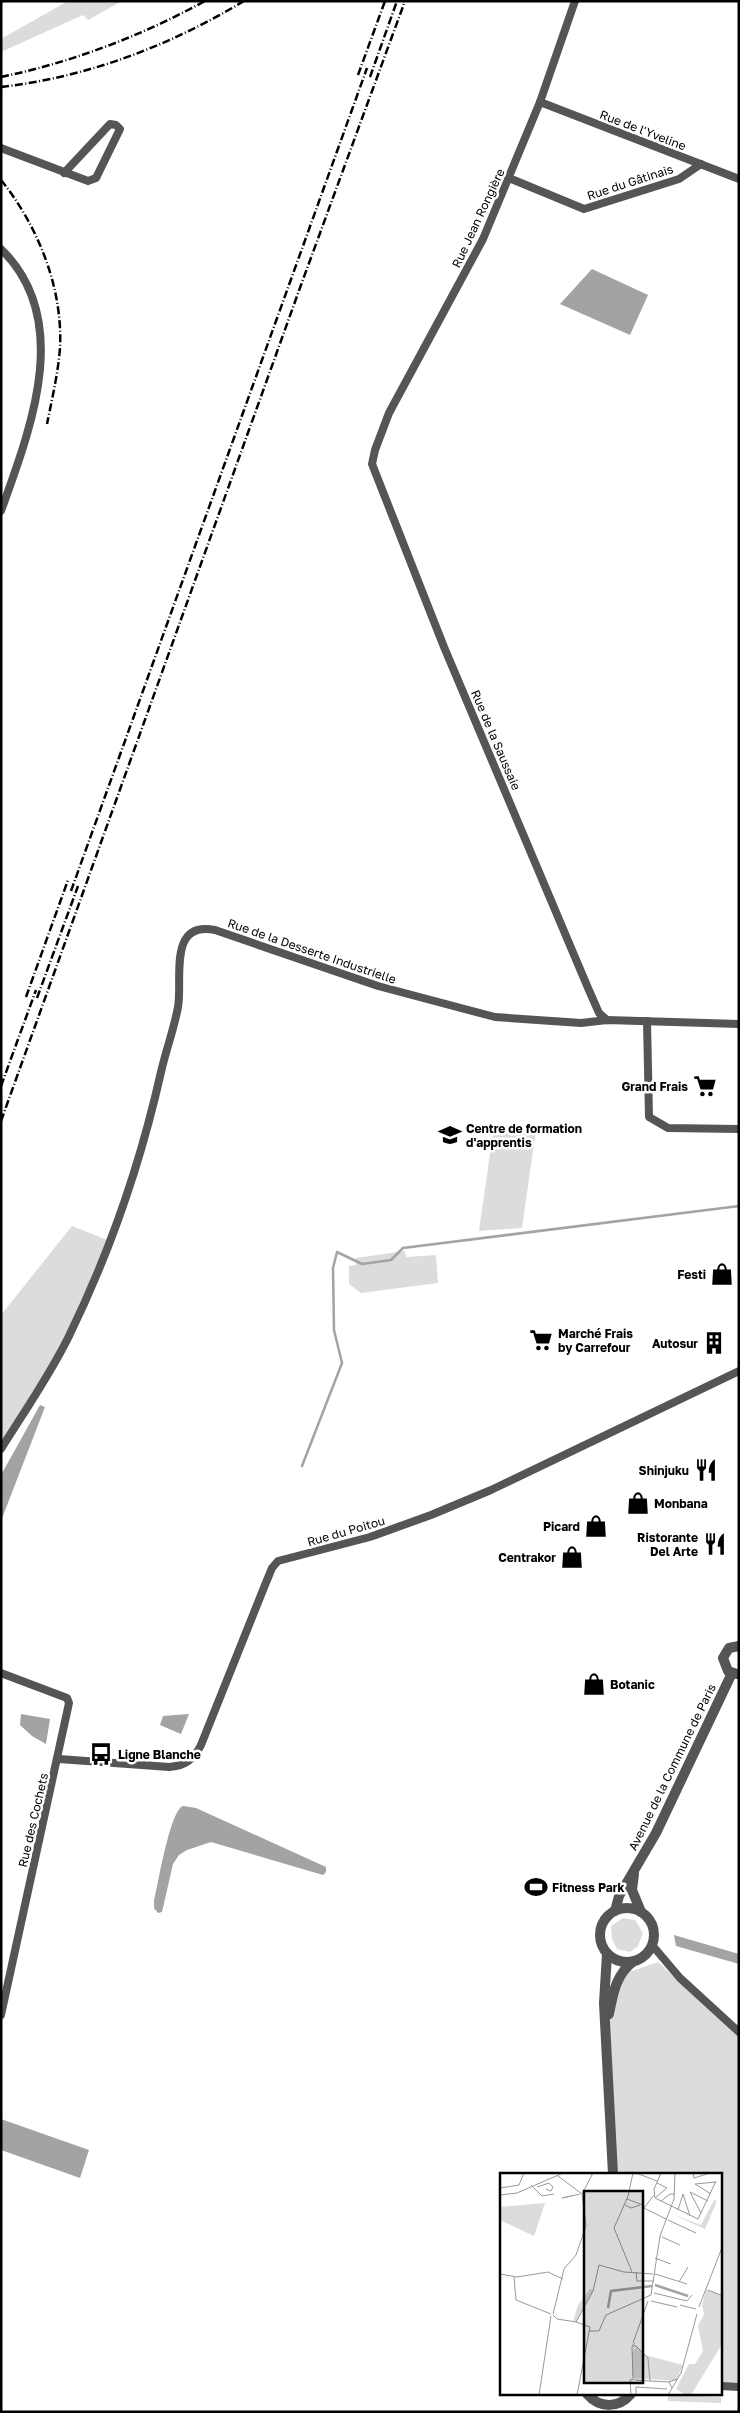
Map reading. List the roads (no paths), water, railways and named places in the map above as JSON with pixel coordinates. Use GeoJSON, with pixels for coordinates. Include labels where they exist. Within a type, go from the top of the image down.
{"type":"FeatureCollection","features":[{"type":"Feature","properties":{"kind":"street","name":"Rue Jean Rongière"},"geometry":{"type":"LineString","coordinates":[[372,464],[375,450],[389,413],[483,239],[540,102],[575,1]]}},
{"type":"Feature","properties":{"kind":"street","name":"Rue de l'Yveline"},"geometry":{"type":"LineString","coordinates":[[540,102],[739,179]]}},
{"type":"Feature","properties":{"kind":"street"},"geometry":{"type":"LineString","coordinates":[[1,148],[64,173],[88,182],[96,178],[120,129],[116,125],[110,124],[64,173]]}},
{"type":"Feature","properties":{"kind":"street","name":"Rue du Gâtinais"},"geometry":{"type":"LineString","coordinates":[[509,178],[584,209],[679,179],[701,164]]}},
{"type":"Feature","properties":{"kind":"street"},"geometry":{"type":"LineString","coordinates":[[1,249],[17,265],[31,291],[38,321],[40,354],[38,395],[1,511]]}},
{"type":"Feature","properties":{"kind":"street","name":"Rue de la Saussaie"},"geometry":{"type":"LineString","coordinates":[[372,464],[468,702],[588,988],[599,1013],[607,1020]]}},
{"type":"Feature","properties":{"kind":"street","name":"Rue de la Desserte Industrielle"},"geometry":{"type":"LineString","coordinates":[[1,1449],[69,1336],[105,1255],[155,1098],[179,1003],[181,950],[187,937],[192,933],[203,929],[216,930],[378,986],[495,1017],[581,1023],[607,1020],[739,1024]]}},
{"type":"Feature","properties":{"kind":"street"},"geometry":{"type":"LineString","coordinates":[[646,1021],[649,1117],[668,1128],[739,1129]]}},
{"type":"Feature","properties":{"kind":"street","name":"Rue du Poitou"},"geometry":{"type":"LineString","coordinates":[[58,1759],[86,1759],[169,1767],[186,1763],[193,1758],[201,1745],[272,1568],[278,1561],[362,1539],[431,1515],[500,1485],[739,1371]]}},
{"type":"Feature","properties":{"kind":"street"},"geometry":{"type":"LineString","coordinates":[[735,1673],[725,1667],[723,1658],[729,1648],[739,1646]]}},
{"type":"Feature","properties":{"kind":"street","name":"Rue des Cochets"},"geometry":{"type":"LineString","coordinates":[[1,1673],[69,1700],[58,1759],[1,2015]]}},
{"type":"Feature","properties":{"kind":"street","name":"Avenue de la Commune de Paris"},"geometry":{"type":"LineString","coordinates":[[614,1910],[619,1896],[656,1833],[735,1673]]}},
{"type":"Feature","properties":{"kind":"street","name":"Avenue de la Commune de Paris"},"geometry":{"type":"LineString","coordinates":[[635,1871],[632,1890],[640,1912]]}},
{"type":"Feature","properties":{"kind":"street"},"geometry":{"type":"LineString","coordinates":[[606,2029],[618,1978],[624,1968],[648,1952],[652,1945],[653,1930],[646,1916],[628,1908],[614,1910],[600,1930],[600,1939],[607,1954],[604,2003],[613,2173]]}},
{"type":"Feature","properties":{"kind":"street"},"geometry":{"type":"LineString","coordinates":[[652,1945],[680,1978],[739,2032]]}},
{"type":"Feature","properties":{"kind":"street"},"geometry":{"type":"LineString","coordinates":[[607,1954],[620,1961],[635,1960]]}},
{"type":"Feature","properties":{"kind":"street"},"geometry":{"type":"LineString","coordinates":[[722,2386],[739,2387]]}},
{"type":"Feature","properties":{"kind":"street"},"geometry":{"type":"LineString","coordinates":[[589,2396],[605,2408],[623,2402],[630,2396]]}},
{"type":"Feature","properties":{"kind":"waterway"},"geometry":{"type":"LineString","coordinates":[[302,1466],[342,1363],[334,1330],[333,1268],[337,1252],[362,1264],[391,1260],[403,1248],[739,1206]]}},
{"type":"Feature","properties":{"kind":"railway"},"geometry":{"type":"LineString","coordinates":[[1,77],[80,56],[156,26],[205,1]]}},
{"type":"Feature","properties":{"kind":"railway"},"geometry":{"type":"LineString","coordinates":[[1,87],[65,76],[127,57],[187,32],[244,1]]}},
{"type":"Feature","properties":{"kind":"railway"},"geometry":{"type":"LineString","coordinates":[[358,75],[385,1]]}},
{"type":"Feature","properties":{"kind":"railway"},"geometry":{"type":"LineString","coordinates":[[370,77],[397,1]]}},
{"type":"Feature","properties":{"kind":"railway"},"geometry":{"type":"LineString","coordinates":[[1,1121],[405,1]]}},
{"type":"Feature","properties":{"kind":"railway"},"geometry":{"type":"LineString","coordinates":[[71,891],[367,68]]}},
{"type":"Feature","properties":{"kind":"railway"},"geometry":{"type":"LineString","coordinates":[[1,180],[26,217],[37,238],[46,259],[57,303],[60,325],[60,348],[47,424]]}},
{"type":"Feature","properties":{"kind":"railway"},"geometry":{"type":"LineString","coordinates":[[26,997],[68,880]]}},
{"type":"Feature","properties":{"kind":"railway"},"geometry":{"type":"LineString","coordinates":[[37,998],[78,886]]}},
{"type":"Feature","properties":{"kind":"railway"},"geometry":{"type":"LineString","coordinates":[[1,1086],[36,990]]}},
{"type":"Feature","properties":{"kind":"place","name":"Grand Frais"},"geometry":{"type":"Point","coordinates":[705,1086]}},
{"type":"Feature","properties":{"kind":"place","name":"Centre de formation d'apprentis"},"geometry":{"type":"Point","coordinates":[450,1135]}},
{"type":"Feature","properties":{"kind":"place","name":"Festi"},"geometry":{"type":"Point","coordinates":[722,1274]}},
{"type":"Feature","properties":{"kind":"place","name":"Marché Frais by Carrefour"},"geometry":{"type":"Point","coordinates":[541,1340]}},
{"type":"Feature","properties":{"kind":"place","name":"Autosur"},"geometry":{"type":"Point","coordinates":[714,1343]}},
{"type":"Feature","properties":{"kind":"place","name":"Shinjuku"},"geometry":{"type":"Point","coordinates":[706,1470]}},
{"type":"Feature","properties":{"kind":"place","name":"Monbana"},"geometry":{"type":"Point","coordinates":[638,1503]}},
{"type":"Feature","properties":{"kind":"place","name":"Picard"},"geometry":{"type":"Point","coordinates":[596,1526]}},
{"type":"Feature","properties":{"kind":"place","name":"Ristorante Del Arte"},"geometry":{"type":"Point","coordinates":[715,1544]}},
{"type":"Feature","properties":{"kind":"place","name":"Centrakor"},"geometry":{"type":"Point","coordinates":[572,1557]}},
{"type":"Feature","properties":{"kind":"place","name":"Botanic"},"geometry":{"type":"Point","coordinates":[594,1684]}},
{"type":"Feature","properties":{"kind":"place","name":"Ligne Blanche"},"geometry":{"type":"Point","coordinates":[101,1754]}},
{"type":"Feature","properties":{"kind":"place","name":"Fitness Park"},"geometry":{"type":"Point","coordinates":[536,1887]}}]}
